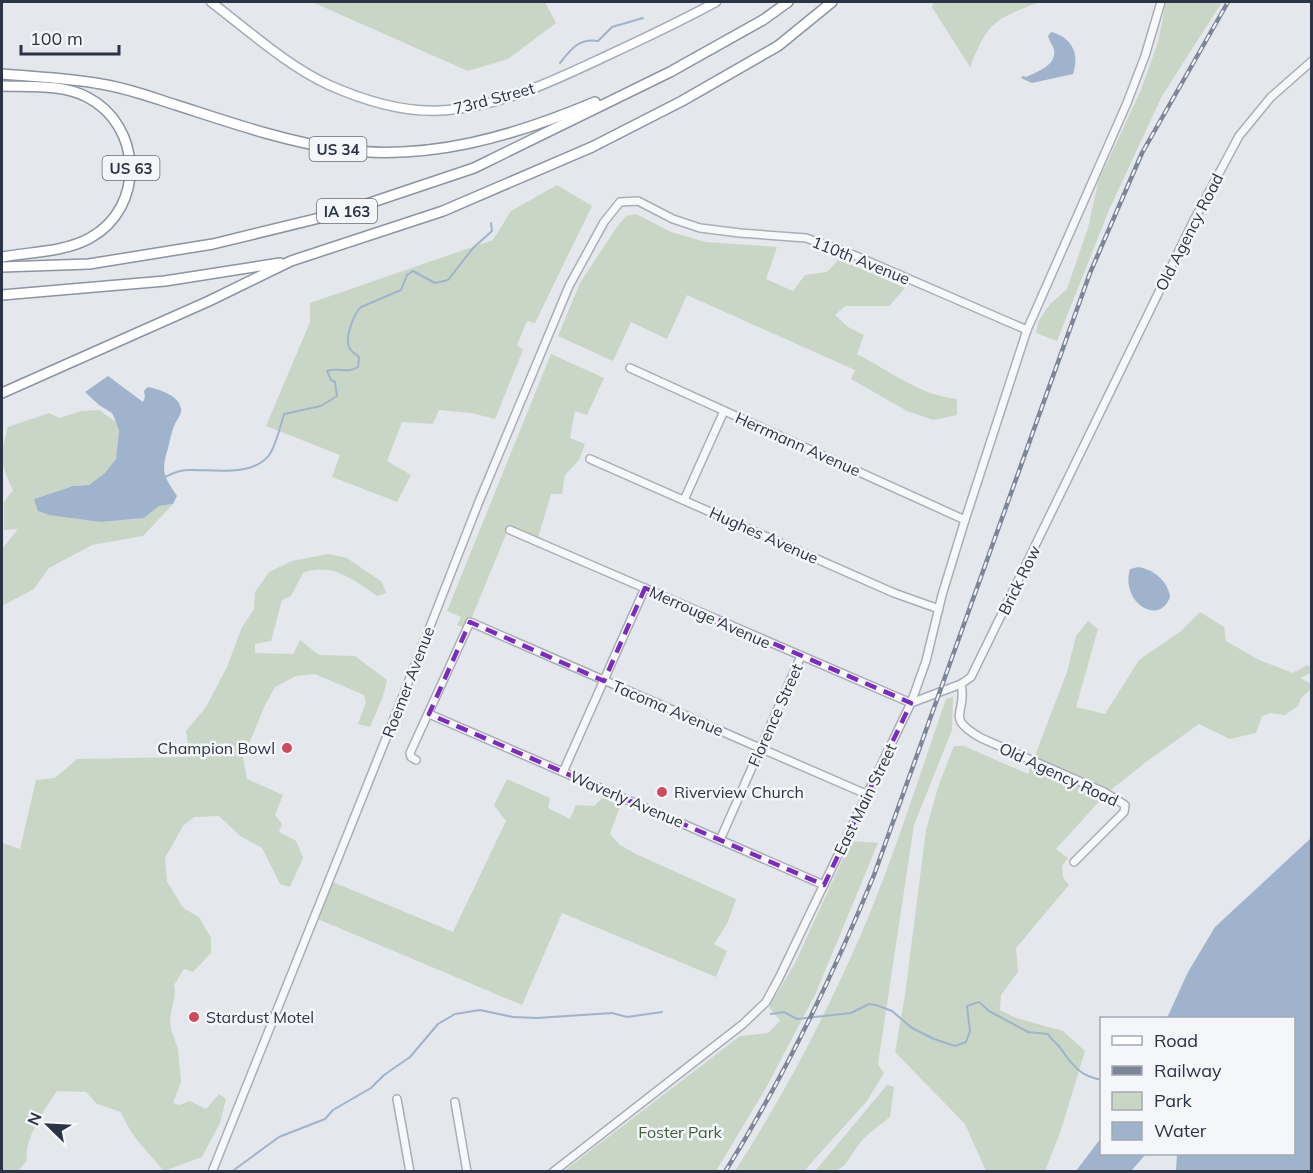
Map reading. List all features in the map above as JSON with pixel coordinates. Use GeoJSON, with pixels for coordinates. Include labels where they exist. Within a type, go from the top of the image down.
{"type":"FeatureCollection","features":[{"type":"Feature","properties":{"kind":"highway","name":"US 34"},"geometry":{"type":"LineString","coordinates":[[2,74],[102,84],[292,140],[340,149],[388,152],[434,150],[497,138],[556,119],[670,72],[763,20],[788,2]]}},
{"type":"Feature","properties":{"kind":"highway"},"geometry":{"type":"LineString","coordinates":[[2,393],[208,301],[291,261],[443,211],[592,147],[682,101],[778,46],[832,2]]}},
{"type":"Feature","properties":{"kind":"highway","name":"IA 163"},"geometry":{"type":"LineString","coordinates":[[2,267],[89,264],[213,244],[340,213],[474,168],[670,72]]}},
{"type":"Feature","properties":{"kind":"highway","name":"US 63"},"geometry":{"type":"LineString","coordinates":[[2,86],[59,88],[81,94],[94,101],[107,111],[121,129],[128,144],[131,162],[130,183],[122,206],[117,215],[101,231],[90,238],[67,246],[2,257]]}},
{"type":"Feature","properties":{"kind":"highway"},"geometry":{"type":"LineString","coordinates":[[2,295],[165,281],[291,261]]}},
{"type":"Feature","properties":{"kind":"main road","name":"73rd Street"},"geometry":{"type":"LineString","coordinates":[[211,2],[293,64],[328,84],[364,99],[407,109],[448,111],[544,85],[681,21],[716,2]]}},
{"type":"Feature","properties":{"kind":"street","name":"East Main Street"},"geometry":{"type":"LineString","coordinates":[[553,1172],[743,1024],[766,1002],[911,704],[926,661],[966,519],[1027,330],[1127,103],[1145,56],[1161,2]]}},
{"type":"Feature","properties":{"kind":"street","name":"Old Agency Road"},"geometry":{"type":"LineString","coordinates":[[1095,422],[1194,220],[1239,136],[1271,97],[1311,61]]}},
{"type":"Feature","properties":{"kind":"street","name":"110th Avenue"},"geometry":{"type":"LineString","coordinates":[[620,202],[638,201],[673,219],[700,228],[806,237],[849,253],[1027,330]]}},
{"type":"Feature","properties":{"kind":"street","name":"Roemer Avenue"},"geometry":{"type":"LineString","coordinates":[[212,1172],[395,716],[475,509],[569,286],[604,222],[620,202]]}},
{"type":"Feature","properties":{"kind":"street","name":"Herrmann Avenue"},"geometry":{"type":"LineString","coordinates":[[630,368],[966,519]]}},
{"type":"Feature","properties":{"kind":"street"},"geometry":{"type":"LineString","coordinates":[[684,500],[724,411]]}},
{"type":"Feature","properties":{"kind":"street","name":"Brick Row"},"geometry":{"type":"LineString","coordinates":[[911,704],[961,684],[971,677],[1095,422]]}},
{"type":"Feature","properties":{"kind":"street","name":"Hughes Avenue"},"geometry":{"type":"LineString","coordinates":[[590,459],[894,593],[939,609]]}},
{"type":"Feature","properties":{"kind":"street","name":"Merrouge Avenue"},"geometry":{"type":"LineString","coordinates":[[510,530],[911,704]]}},
{"type":"Feature","properties":{"kind":"street"},"geometry":{"type":"LineString","coordinates":[[563,772],[645,588]]}},
{"type":"Feature","properties":{"kind":"street","name":"Tacoma Avenue"},"geometry":{"type":"LineString","coordinates":[[429,714],[470,622],[866,794]]}},
{"type":"Feature","properties":{"kind":"street","name":"Florence Street"},"geometry":{"type":"LineString","coordinates":[[720,840],[801,656]]}},
{"type":"Feature","properties":{"kind":"street","name":"Old Agency Road"},"geometry":{"type":"LineString","coordinates":[[961,684],[963,695],[959,720],[964,728],[981,738],[1104,792],[1125,805],[1124,812],[1074,862]]}},
{"type":"Feature","properties":{"kind":"street"},"geometry":{"type":"LineString","coordinates":[[416,760],[411,757],[410,753],[429,714]]}},
{"type":"Feature","properties":{"kind":"street","name":"Waverly Avenue"},"geometry":{"type":"LineString","coordinates":[[429,714],[824,885]]}},
{"type":"Feature","properties":{"kind":"street"},"geometry":{"type":"LineString","coordinates":[[397,1099],[410,1172]]}},
{"type":"Feature","properties":{"kind":"street"},"geometry":{"type":"LineString","coordinates":[[455,1102],[467,1172]]}},
{"type":"Feature","properties":{"kind":"highlighted area"},"geometry":{"type":"Polygon","coordinates":[[[645,588],[911,703],[824,885],[429,714],[470,622],[604,681],[645,588]]]}},
{"type":"Feature","properties":{"kind":"green space"},"geometry":{"type":"Polygon","coordinates":[[[312,2],[545,2],[556,23],[508,59],[468,71],[312,2]]]}},
{"type":"Feature","properties":{"kind":"green space"},"geometry":{"type":"Polygon","coordinates":[[[934,2],[1040,2],[995,23],[983,39],[970,67],[932,7],[934,2]]]}},
{"type":"Feature","properties":{"kind":"green space"},"geometry":{"type":"Polygon","coordinates":[[[1166,2],[1222,2],[1162,96],[1109,210],[1057,341],[1036,333],[1039,320],[1050,304],[1067,289],[1088,228],[1098,182],[1141,90],[1158,42],[1166,2]]]}},
{"type":"Feature","properties":{"kind":"green space"},"geometry":{"type":"Polygon","coordinates":[[[557,185],[592,206],[535,323],[527,321],[517,345],[523,350],[495,419],[471,413],[439,410],[433,424],[402,422],[387,461],[411,475],[397,502],[332,477],[340,455],[266,426],[310,322],[310,303],[493,240],[511,211],[557,185]]]}},
{"type":"Feature","properties":{"kind":"green space"},"geometry":{"type":"Polygon","coordinates":[[[636,214],[671,232],[706,242],[777,247],[766,279],[793,291],[805,275],[827,272],[839,259],[905,288],[889,306],[845,306],[835,315],[848,327],[864,335],[857,354],[930,393],[957,399],[957,415],[933,420],[907,411],[851,379],[855,370],[687,295],[667,339],[631,322],[613,361],[558,336],[580,283],[616,228],[626,216],[636,214]]]}},
{"type":"Feature","properties":{"kind":"green space"},"geometry":{"type":"Polygon","coordinates":[[[551,354],[604,378],[587,415],[575,411],[570,438],[585,444],[579,460],[565,475],[562,494],[551,494],[538,538],[509,527],[467,629],[457,625],[461,617],[447,611],[551,354]]]}},
{"type":"Feature","properties":{"kind":"green space"},"geometry":{"type":"Polygon","coordinates":[[[99,410],[116,422],[119,431],[116,459],[106,473],[89,485],[73,486],[34,499],[78,518],[101,522],[144,518],[159,506],[173,504],[143,536],[92,545],[49,568],[34,589],[2,606],[2,549],[18,529],[4,530],[4,502],[13,490],[3,459],[8,427],[49,413],[60,418],[81,411],[99,410]]]}},
{"type":"Feature","properties":{"kind":"green space"},"geometry":{"type":"Polygon","coordinates":[[[328,554],[347,558],[382,582],[386,593],[377,596],[351,579],[333,571],[314,570],[303,573],[291,596],[282,600],[271,641],[255,644],[255,653],[293,654],[300,640],[319,655],[355,656],[387,680],[370,727],[358,724],[366,702],[364,695],[315,674],[296,676],[275,687],[265,705],[243,758],[247,779],[283,795],[275,815],[282,824],[279,832],[296,841],[303,858],[290,887],[280,884],[262,848],[240,836],[219,816],[194,817],[183,826],[165,858],[167,881],[183,908],[199,917],[211,938],[211,953],[193,972],[184,969],[174,985],[175,993],[170,1018],[178,1049],[181,1082],[173,1103],[179,1105],[190,1101],[206,1109],[219,1094],[226,1099],[220,1123],[202,1157],[164,1171],[135,1137],[121,1112],[97,1104],[86,1092],[57,1091],[32,1134],[28,1144],[27,1160],[19,1171],[2,1171],[2,843],[20,849],[36,780],[55,778],[77,759],[184,757],[189,749],[186,731],[206,707],[227,667],[242,627],[254,609],[255,592],[269,572],[292,561],[328,554]]]}},
{"type":"Feature","properties":{"kind":"green space"},"geometry":{"type":"Polygon","coordinates":[[[1200,612],[1224,627],[1226,641],[1259,660],[1293,673],[1307,665],[1311,667],[1311,673],[1300,678],[1311,684],[1311,689],[1301,698],[1298,706],[1285,715],[1270,713],[1262,716],[1256,733],[1230,739],[1199,724],[1107,793],[1056,849],[1068,858],[1062,866],[1063,877],[1069,885],[1016,948],[1018,972],[1001,995],[1000,1010],[1016,1018],[1063,1031],[1085,1051],[1061,1130],[1045,1171],[986,1171],[965,1124],[895,1052],[905,995],[926,830],[939,784],[954,746],[964,746],[1028,774],[1067,672],[1076,636],[1088,621],[1098,629],[1076,707],[1105,714],[1139,660],[1181,631],[1200,612]]]}},
{"type":"Feature","properties":{"kind":"green space"},"geometry":{"type":"Polygon","coordinates":[[[953,697],[952,730],[914,825],[878,1064],[884,1073],[867,1101],[804,1171],[735,1171],[786,1086],[817,1028],[859,939],[905,820],[946,699],[953,697]]]}},
{"type":"Feature","properties":{"kind":"green space"},"geometry":{"type":"Polygon","coordinates":[[[507,779],[550,798],[548,808],[570,819],[576,805],[594,806],[603,797],[620,806],[610,834],[620,845],[736,899],[728,922],[714,944],[727,951],[716,977],[562,913],[522,1005],[313,917],[328,880],[453,932],[506,821],[494,805],[507,779]]]}},
{"type":"Feature","properties":{"kind":"green space","name":"Foster Park"},"geometry":{"type":"Polygon","coordinates":[[[851,841],[878,843],[815,995],[766,1088],[716,1171],[564,1171],[740,1036],[768,1033],[780,1021],[769,1007],[795,963],[851,841]]]}},
{"type":"Feature","properties":{"kind":"green space"},"geometry":{"type":"Polygon","coordinates":[[[887,1085],[894,1087],[890,1117],[863,1139],[839,1169],[815,1171],[887,1085]]]}},
{"type":"Feature","properties":{"kind":"water"},"geometry":{"type":"Polygon","coordinates":[[[1051,32],[1064,38],[1072,47],[1075,53],[1073,74],[1032,83],[1021,78],[1040,70],[1052,60],[1054,50],[1048,36],[1051,32]]]}},
{"type":"Feature","properties":{"kind":"water"},"geometry":{"type":"Polygon","coordinates":[[[108,376],[143,402],[144,391],[148,387],[168,394],[180,404],[181,413],[172,431],[164,468],[166,478],[177,496],[173,504],[159,506],[144,518],[101,522],[49,515],[38,511],[34,499],[73,486],[89,485],[105,473],[116,459],[119,431],[112,413],[85,392],[108,376]]]}},
{"type":"Feature","properties":{"kind":"water"},"geometry":{"type":"Polygon","coordinates":[[[1138,567],[1154,573],[1163,581],[1170,597],[1165,606],[1158,610],[1150,610],[1142,607],[1135,600],[1130,592],[1128,581],[1130,569],[1138,567]]]}},
{"type":"Feature","properties":{"kind":"water"},"geometry":{"type":"Polygon","coordinates":[[[1311,838],[1311,1171],[1176,1171],[1177,1155],[1295,1155],[1295,1017],[1167,1017],[1188,972],[1215,927],[1311,838]]]}},
{"type":"Feature","properties":{"kind":"water"},"geometry":{"type":"Polygon","coordinates":[[[1100,1139],[1100,1155],[1145,1155],[1131,1171],[1076,1171],[1100,1139]]]}},
{"type":"Feature","properties":{"kind":"waterway"},"geometry":{"type":"LineString","coordinates":[[560,63],[572,49],[581,43],[598,41],[612,27],[643,18]]}},
{"type":"Feature","properties":{"kind":"waterway"},"geometry":{"type":"LineString","coordinates":[[165,477],[184,470],[231,471],[263,462],[270,454],[284,414],[321,406],[337,396],[335,382],[331,380],[327,371],[350,370],[358,367],[359,357],[352,352],[348,343],[349,332],[358,310],[401,290],[407,275],[413,271],[435,283],[448,280],[473,248],[492,231],[491,223]]}},
{"type":"Feature","properties":{"kind":"waterway"},"geometry":{"type":"LineString","coordinates":[[771,1014],[784,1012],[797,1019],[851,1013],[869,1004],[876,1005],[892,1011],[912,1028],[955,1046],[966,1042],[970,1031],[967,1006],[979,1002],[989,1011],[1028,1032],[1048,1034],[1078,1069],[1088,1076],[1100,1079]]}},
{"type":"Feature","properties":{"kind":"waterway"},"geometry":{"type":"LineString","coordinates":[[234,1170],[279,1137],[325,1119],[333,1110],[371,1088],[384,1075],[410,1057],[438,1024],[455,1014],[480,1010],[513,1017],[537,1018],[612,1013],[627,1017],[662,1012]]}},
{"type":"Feature","properties":{"kind":"railway"},"geometry":{"type":"LineString","coordinates":[[725,1172],[787,1063],[858,913],[874,875],[1090,273],[1142,153],[1228,2]]}},
{"type":"Feature","properties":{"kind":"place","name":"Champion Bowl"},"geometry":{"type":"Point","coordinates":[287,748]}},
{"type":"Feature","properties":{"kind":"place","name":"Riverview Church"},"geometry":{"type":"Point","coordinates":[662,792]}},
{"type":"Feature","properties":{"kind":"place","name":"Stardust Motel"},"geometry":{"type":"Point","coordinates":[194,1017]}}]}
